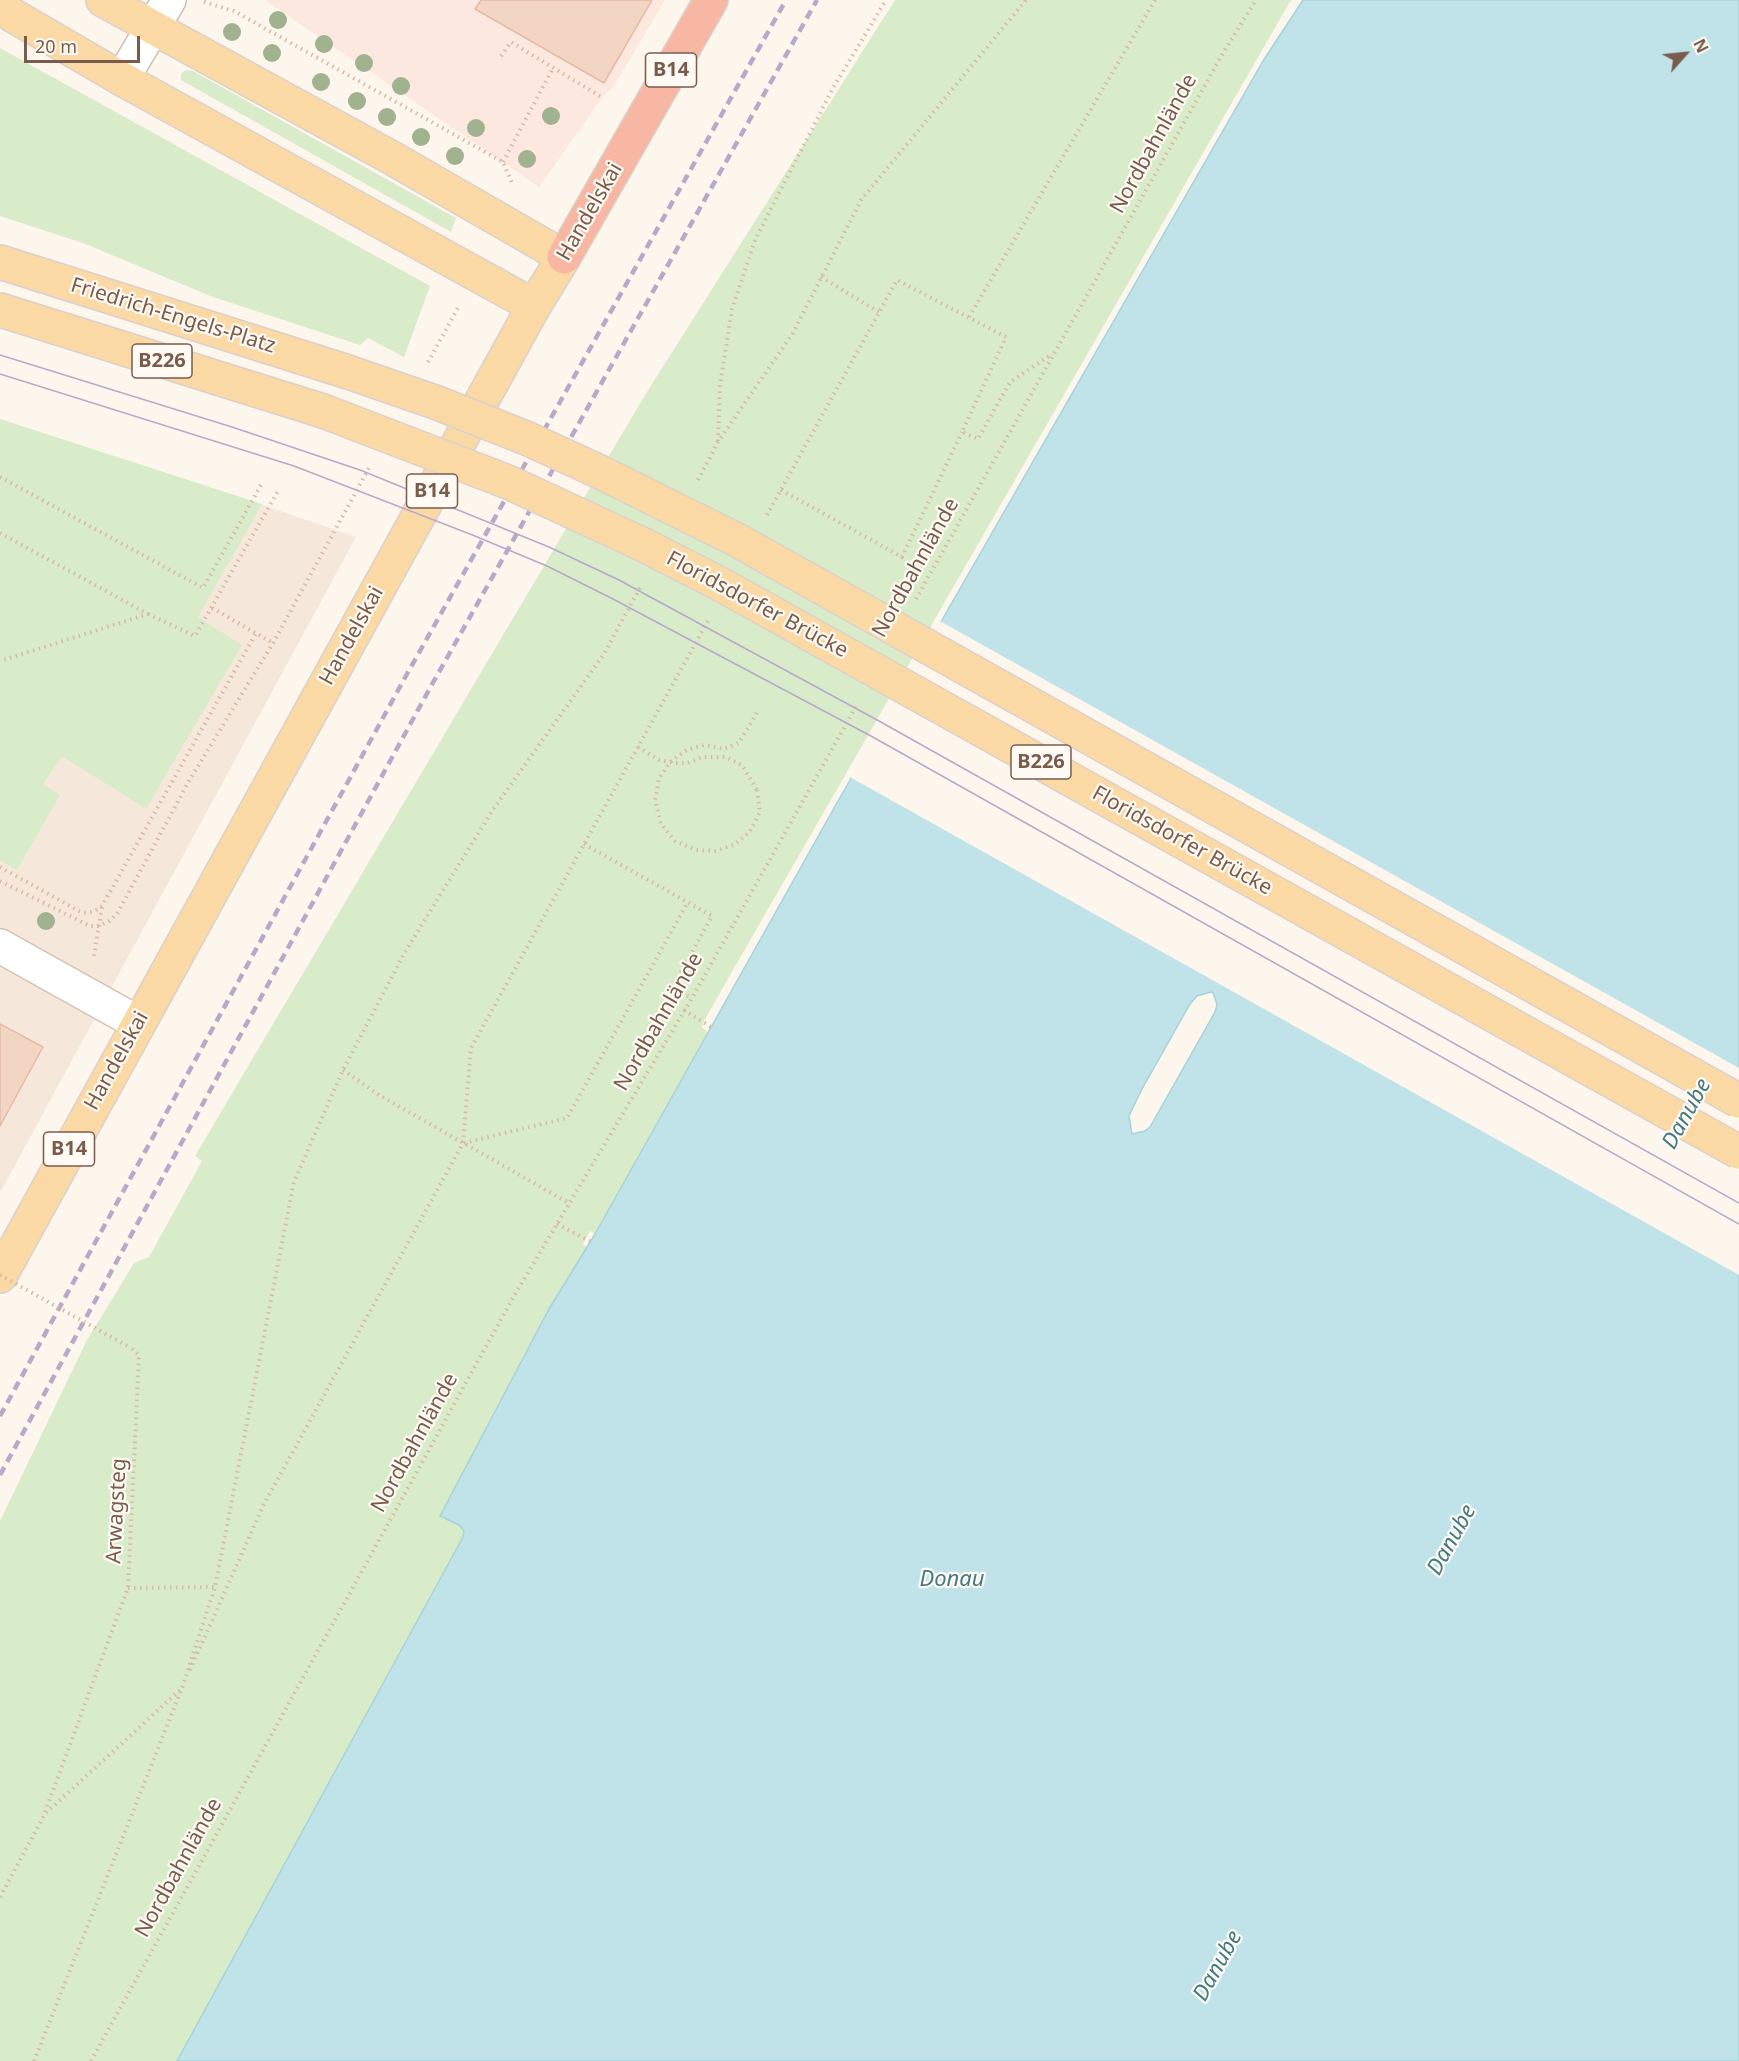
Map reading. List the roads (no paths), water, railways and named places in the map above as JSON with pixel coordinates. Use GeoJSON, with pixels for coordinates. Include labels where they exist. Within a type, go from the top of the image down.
{"type":"FeatureCollection","features":[{"type":"Feature","properties":{"kind":"highway","name":"Handelskai"},"geometry":{"type":"LineString","coordinates":[[564,257],[711,0]]}},
{"type":"Feature","properties":{"kind":"main road"},"geometry":{"type":"LineString","coordinates":[[103,0],[392,158],[564,257]]}},
{"type":"Feature","properties":{"kind":"main road"},"geometry":{"type":"LineString","coordinates":[[0,8],[534,306]]}},
{"type":"Feature","properties":{"kind":"main road","name":"Handelskai"},"geometry":{"type":"LineString","coordinates":[[0,1275],[534,306],[564,257]]}},
{"type":"Feature","properties":{"kind":"main road","name":"Friedrich-Engels-Platz"},"geometry":{"type":"LineString","coordinates":[[0,262],[345,371],[435,402],[526,438],[618,481],[737,540],[1739,1101]]}},
{"type":"Feature","properties":{"kind":"main road","name":"Floridsdorfer Brücke"},"geometry":{"type":"LineString","coordinates":[[0,310],[323,411],[508,482],[644,545],[722,585],[1739,1152]]}},
{"type":"Feature","properties":{"kind":"street"},"geometry":{"type":"LineString","coordinates":[[122,78],[169,0]]}},
{"type":"Feature","properties":{"kind":"street"},"geometry":{"type":"LineString","coordinates":[[0,946],[138,1023]]}},
{"type":"Feature","properties":{"kind":"water","name":"Donau"},"geometry":{"type":"Polygon","coordinates":[[[1303,0],[1739,0],[1739,2061],[177,2061],[463,1537],[464,1531],[459,1525],[440,1516],[549,1309],[595,1234],[838,801],[1263,61],[1303,0]],[[1213,993],[1197,996],[1190,1004],[1129,1116],[1132,1134],[1145,1131],[1150,1127],[1215,1012],[1217,1005],[1213,993]]]}},
{"type":"Feature","properties":{"kind":"tram line"},"geometry":{"type":"LineString","coordinates":[[0,355],[232,427],[360,470],[549,547],[619,580],[879,721],[1739,1203]]}},
{"type":"Feature","properties":{"kind":"tram line"},"geometry":{"type":"LineString","coordinates":[[0,374],[294,466],[547,566],[871,736],[1739,1224]]}},
{"type":"Feature","properties":{"kind":"railway"},"geometry":{"type":"LineString","coordinates":[[0,1416],[407,674],[786,0]]}},
{"type":"Feature","properties":{"kind":"railway"},"geometry":{"type":"LineString","coordinates":[[0,1475],[430,688],[817,0]]}},
{"type":"Feature","properties":{"kind":"water label","name":"Danube"},"geometry":{"type":"Point","coordinates":[1687,1114]}},
{"type":"Feature","properties":{"kind":"water label","name":"Danube"},"geometry":{"type":"Point","coordinates":[1452,1540]}},
{"type":"Feature","properties":{"kind":"water label","name":"Danube"},"geometry":{"type":"Point","coordinates":[1218,1966]}}]}
